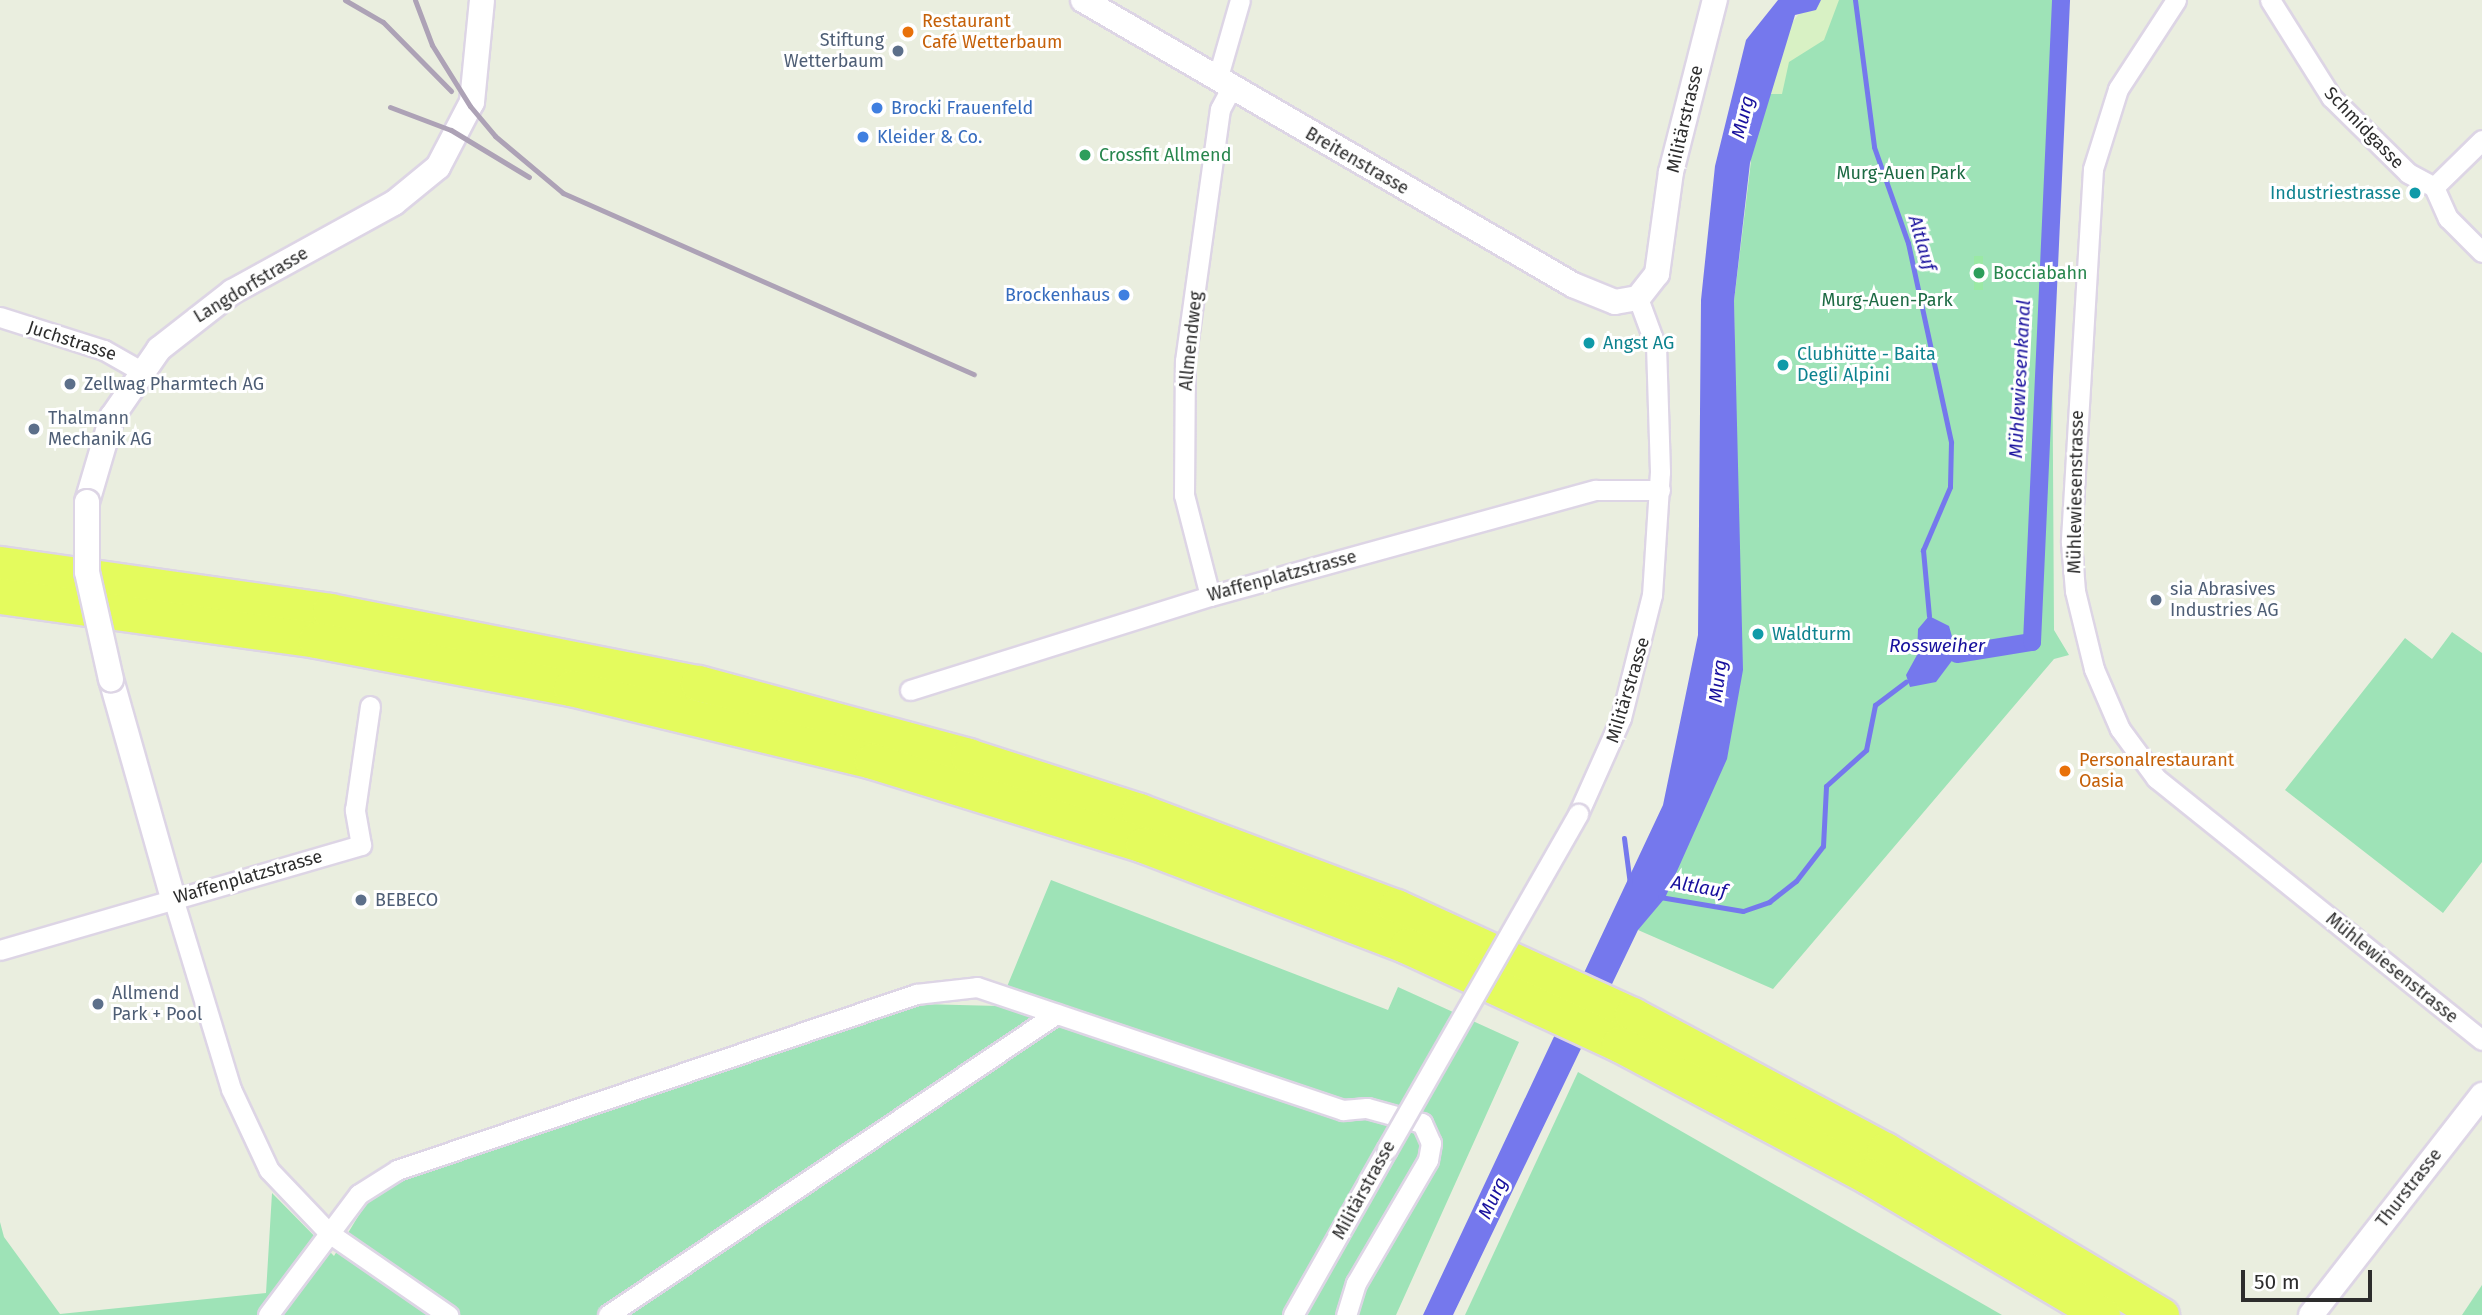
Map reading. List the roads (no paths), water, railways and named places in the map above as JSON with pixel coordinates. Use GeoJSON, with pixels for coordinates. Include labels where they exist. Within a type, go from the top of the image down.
{"type":"FeatureCollection","features":[{"type":"Feature","properties":{"kind":"highway"},"geometry":{"type":"LineString","coordinates":[[0,564],[473,636],[795,708],[980,760],[1240,846],[1885,1150],[2161,1315]]}},
{"type":"Feature","properties":{"kind":"highway"},"geometry":{"type":"LineString","coordinates":[[0,596],[102,609],[470,668],[872,761],[1236,878],[1539,988]]}},
{"type":"Feature","properties":{"kind":"highway"},"geometry":{"type":"LineString","coordinates":[[0,608],[102,609]]}},
{"type":"Feature","properties":{"kind":"highway"},"geometry":{"type":"LineString","coordinates":[[1626,1029],[1858,1171],[2102,1315]]}},
{"type":"Feature","properties":{"kind":"street","name":"Langdorfstrasse"},"geometry":{"type":"LineString","coordinates":[[173,898],[111,679],[88,572],[87,502],[107,429],[141,371],[222,299],[394,203],[438,167],[472,102],[482,0]]}},
{"type":"Feature","properties":{"kind":"street","name":"Breitenstrasse"},"geometry":{"type":"LineString","coordinates":[[1083,0],[1573,285],[1615,302],[1638,298]]}},
{"type":"Feature","properties":{"kind":"street","name":"Allmendweg"},"geometry":{"type":"LineString","coordinates":[[1210,596],[1184,495],[1185,361],[1220,109],[1240,0]]}},
{"type":"Feature","properties":{"kind":"street","name":"Militärstrasse"},"geometry":{"type":"LineString","coordinates":[[1293,1315],[1578,814],[1613,743],[1645,640],[1660,490],[1656,347],[1638,298],[1660,265],[1671,172],[1716,0]]}},
{"type":"Feature","properties":{"kind":"street","name":"Mühlewiesenstrasse"},"geometry":{"type":"LineString","coordinates":[[2176,0],[2118,89],[2093,169],[2071,542],[2075,591],[2094,669],[2120,729],[2155,778],[2482,1040]]}},
{"type":"Feature","properties":{"kind":"street","name":"Schmidgasse"},"geometry":{"type":"LineString","coordinates":[[2270,0],[2339,107],[2408,173],[2434,187]]}},
{"type":"Feature","properties":{"kind":"street"},"geometry":{"type":"LineString","coordinates":[[2482,140],[2434,187],[2448,218],[2482,252]]}},
{"type":"Feature","properties":{"kind":"street","name":"Juchstrasse"},"geometry":{"type":"LineString","coordinates":[[0,317],[104,350],[141,371]]}},
{"type":"Feature","properties":{"kind":"street","name":"Waffenplatzstrasse"},"geometry":{"type":"LineString","coordinates":[[910,690],[1210,596],[1596,490],[1660,490]]}},
{"type":"Feature","properties":{"kind":"street","name":"Waffenplatzstrasse"},"geometry":{"type":"LineString","coordinates":[[0,950],[361,845],[355,810],[370,706]]}},
{"type":"Feature","properties":{"kind":"street"},"geometry":{"type":"LineString","coordinates":[[173,898],[245,1123],[269,1170],[329,1233],[448,1315]]}},
{"type":"Feature","properties":{"kind":"street"},"geometry":{"type":"LineString","coordinates":[[268,1315],[359,1194],[397,1170],[916,994],[977,987],[1343,1110],[1367,1108],[1422,1123],[1431,1143],[1428,1160],[1356,1283],[1346,1315]]}},
{"type":"Feature","properties":{"kind":"street"},"geometry":{"type":"LineString","coordinates":[[608,1315],[1056,1014]]}},
{"type":"Feature","properties":{"kind":"street","name":"Thurstrasse"},"geometry":{"type":"LineString","coordinates":[[2311,1315],[2482,1095]]}},
{"type":"Feature","properties":{"kind":"water","name":"Murg"},"geometry":{"type":"Polygon","coordinates":[[[1778,0],[1821,0],[1816,10],[1795,15],[1750,163],[1734,301],[1743,670],[1727,759],[1665,898],[1638,930],[1453,1315],[1423,1315],[1663,805],[1698,635],[1701,300],[1715,166],[1746,40],[1778,0]]]}},
{"type":"Feature","properties":{"kind":"water","name":"Rossweiher"},"geometry":{"type":"Polygon","coordinates":[[[1929,616],[1949,626],[1957,654],[1936,682],[1910,687],[1906,675],[1917,655],[1918,629],[1929,616]]]}},
{"type":"Feature","properties":{"kind":"waterway","name":"Altlauf"},"geometry":{"type":"LineString","coordinates":[[1855,0],[1874,147],[1908,243],[1951,442],[1950,487],[1923,550],[1929,616]]}},
{"type":"Feature","properties":{"kind":"waterway","name":"Mühlewiesenkanal"},"geometry":{"type":"LineString","coordinates":[[1957,654],[2032,642],[2061,0]]}},
{"type":"Feature","properties":{"kind":"waterway","name":"Altlauf"},"geometry":{"type":"LineString","coordinates":[[1660,897],[1743,911],[1769,902],[1796,881],[1823,846],[1826,786],[1866,750],[1875,705],[1906,682]]}},
{"type":"Feature","properties":{"kind":"waterway"},"geometry":{"type":"LineString","coordinates":[[1624,838],[1630,884]]}},
{"type":"Feature","properties":{"kind":"railway"},"geometry":{"type":"LineString","coordinates":[[345,0],[383,22],[451,91]]}},
{"type":"Feature","properties":{"kind":"railway"},"geometry":{"type":"LineString","coordinates":[[415,0],[432,45],[470,106],[495,136],[563,193],[974,374]]}},
{"type":"Feature","properties":{"kind":"railway"},"geometry":{"type":"LineString","coordinates":[[390,107],[451,130],[529,177]]}},
{"type":"Feature","properties":{"kind":"place","name":"Restaurant Café Wetterbaum"},"geometry":{"type":"Point","coordinates":[908,32]}},
{"type":"Feature","properties":{"kind":"place","name":"Stiftung Wetterbaum"},"geometry":{"type":"Point","coordinates":[898,51]}},
{"type":"Feature","properties":{"kind":"place","name":"Brocki Frauenfeld"},"geometry":{"type":"Point","coordinates":[877,108]}},
{"type":"Feature","properties":{"kind":"place","name":"Kleider & Co."},"geometry":{"type":"Point","coordinates":[863,137]}},
{"type":"Feature","properties":{"kind":"place","name":"Crossfit Allmend"},"geometry":{"type":"Point","coordinates":[1085,155]}},
{"type":"Feature","properties":{"kind":"place","name":"Industriestrasse"},"geometry":{"type":"Point","coordinates":[2415,193]}},
{"type":"Feature","properties":{"kind":"place","name":"Bocciabahn"},"geometry":{"type":"Point","coordinates":[1979,273]}},
{"type":"Feature","properties":{"kind":"place","name":"Brockenhaus"},"geometry":{"type":"Point","coordinates":[1124,295]}},
{"type":"Feature","properties":{"kind":"place","name":"Angst AG"},"geometry":{"type":"Point","coordinates":[1589,343]}},
{"type":"Feature","properties":{"kind":"place","name":"Clubhütte - Baita Degli Alpini"},"geometry":{"type":"Point","coordinates":[1783,365]}},
{"type":"Feature","properties":{"kind":"place","name":"Zellwag Pharmtech AG"},"geometry":{"type":"Point","coordinates":[70,384]}},
{"type":"Feature","properties":{"kind":"place","name":"Thalmann Mechanik AG"},"geometry":{"type":"Point","coordinates":[34,429]}},
{"type":"Feature","properties":{"kind":"place","name":"sia Abrasives Industries AG"},"geometry":{"type":"Point","coordinates":[2156,600]}},
{"type":"Feature","properties":{"kind":"place","name":"Waldturm"},"geometry":{"type":"Point","coordinates":[1758,634]}},
{"type":"Feature","properties":{"kind":"place","name":"Personalrestaurant Oasia"},"geometry":{"type":"Point","coordinates":[2065,771]}},
{"type":"Feature","properties":{"kind":"place","name":"BEBECO"},"geometry":{"type":"Point","coordinates":[361,900]}},
{"type":"Feature","properties":{"kind":"place","name":"Allmend Park + Pool"},"geometry":{"type":"Point","coordinates":[98,1004]}},
{"type":"Feature","properties":{"kind":"park label","name":"Murg-Auen Park"},"geometry":{"type":"Point","coordinates":[1901,173]}},
{"type":"Feature","properties":{"kind":"park label","name":"Murg-Auen-Park"},"geometry":{"type":"Point","coordinates":[1887,300]}}]}
